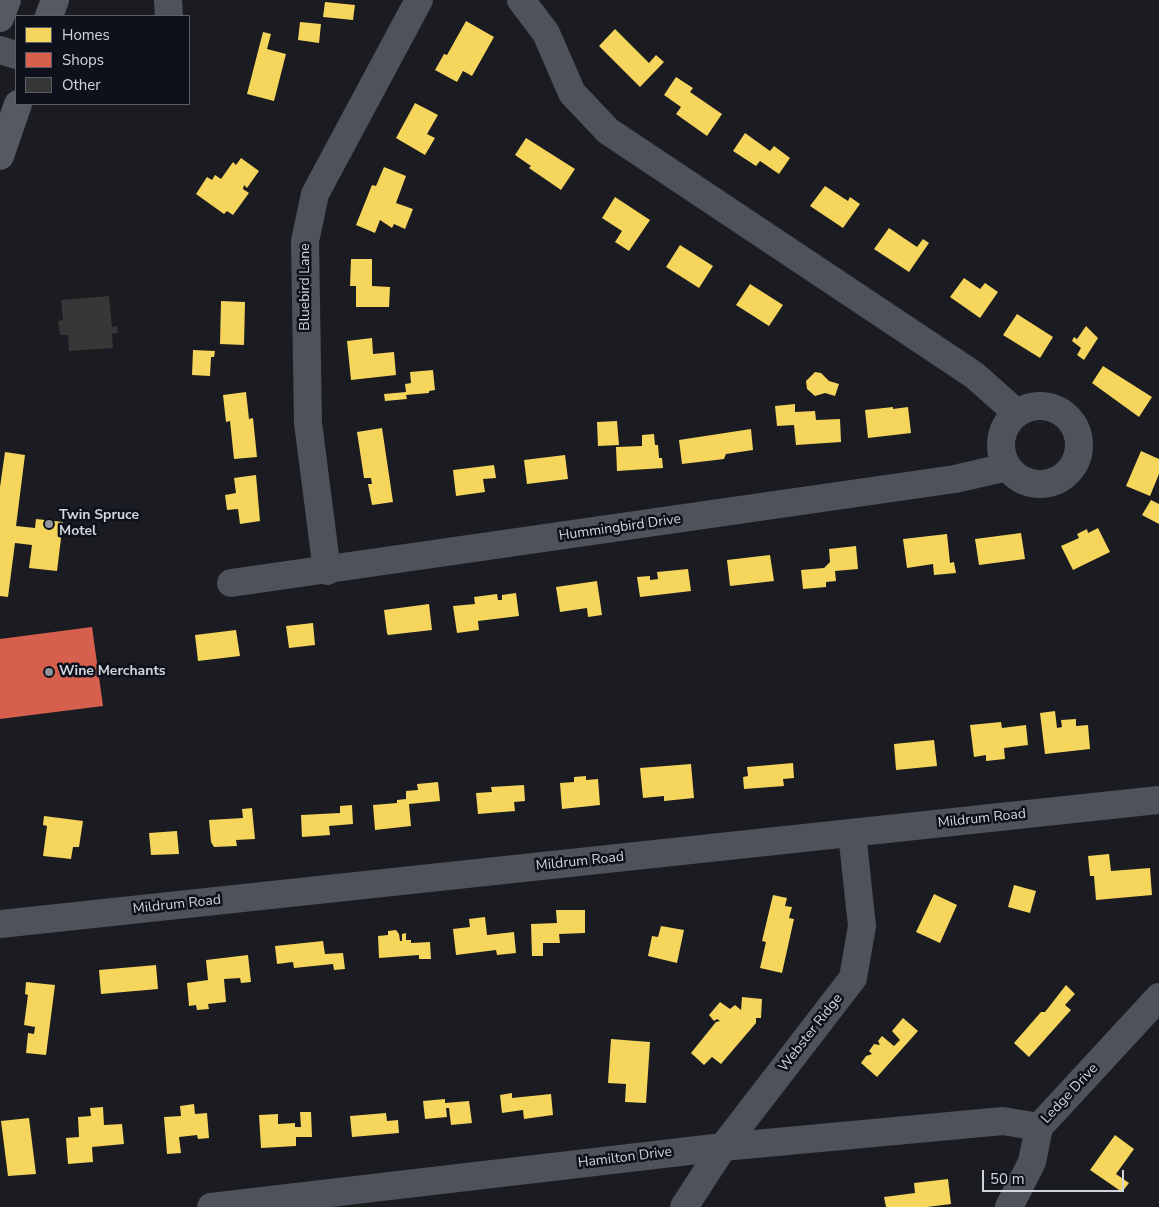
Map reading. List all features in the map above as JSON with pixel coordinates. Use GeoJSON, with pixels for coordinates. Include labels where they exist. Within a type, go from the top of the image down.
{"type":"FeatureCollection","features":[{"type":"Feature","properties":{"kind":"highway"},"geometry":{"type":"LineString","coordinates":[[0,18],[6,0]]}},
{"type":"Feature","properties":{"kind":"highway"},"geometry":{"type":"LineString","coordinates":[[49,15],[55,0]]}},
{"type":"Feature","properties":{"kind":"highway"},"geometry":{"type":"LineString","coordinates":[[0,156],[18,105]]}},
{"type":"Feature","properties":{"kind":"street"},"geometry":{"type":"LineString","coordinates":[[168,0],[168,15]]}},
{"type":"Feature","properties":{"kind":"street","name":"Bluebird Lane"},"geometry":{"type":"LineString","coordinates":[[327,571],[308,423],[305,241],[315,194],[419,0]]}},
{"type":"Feature","properties":{"kind":"street"},"geometry":{"type":"LineString","coordinates":[[521,0],[546,33],[572,94],[608,131],[974,375],[1017,413]]}},
{"type":"Feature","properties":{"kind":"street"},"geometry":{"type":"LineString","coordinates":[[0,50],[15,55]]}},
{"type":"Feature","properties":{"kind":"street"},"geometry":{"type":"LineString","coordinates":[[1038,406],[1051,407],[1062,412],[1076,430],[1080,442],[1079,452],[1069,472],[1050,483],[1040,484],[1024,481],[1007,467],[1001,452],[1001,436],[1006,425],[1017,413],[1038,406]]}},
{"type":"Feature","properties":{"kind":"street","name":"Hummingbird Drive"},"geometry":{"type":"LineString","coordinates":[[232,583],[327,571],[955,479],[1007,467]]}},
{"type":"Feature","properties":{"kind":"street","name":"Mildrum Road"},"geometry":{"type":"LineString","coordinates":[[0,924],[1159,800]]}},
{"type":"Feature","properties":{"kind":"street","name":"Webster Ridge"},"geometry":{"type":"LineString","coordinates":[[684,1207],[723,1147],[854,978],[862,926],[852,833]]}},
{"type":"Feature","properties":{"kind":"street","name":"Ledge Drive"},"geometry":{"type":"LineString","coordinates":[[1009,1207],[1032,1162],[1039,1127],[1159,997]]}},
{"type":"Feature","properties":{"kind":"street","name":"Hamilton Drive"},"geometry":{"type":"LineString","coordinates":[[212,1207],[723,1147],[1003,1121],[1039,1127]]}},
{"type":"Feature","properties":{"kind":"building: Homes"},"geometry":{"type":"Polygon","coordinates":[[[325,2],[355,5],[353,20],[323,17],[325,2]]]}},
{"type":"Feature","properties":{"kind":"building: Homes"},"geometry":{"type":"Polygon","coordinates":[[[466,21],[494,37],[472,76],[463,71],[457,82],[435,70],[444,54],[447,55],[466,21]]]}},
{"type":"Feature","properties":{"kind":"building: Homes"},"geometry":{"type":"Polygon","coordinates":[[[300,22],[321,24],[319,43],[298,40],[300,22]]]}},
{"type":"Feature","properties":{"kind":"building: Homes"},"geometry":{"type":"Polygon","coordinates":[[[615,29],[649,63],[656,55],[664,62],[640,87],[599,46],[615,29]]]}},
{"type":"Feature","properties":{"kind":"building: Homes"},"geometry":{"type":"Polygon","coordinates":[[[263,32],[271,34],[267,49],[286,54],[274,101],[247,94],[263,32]]]}},
{"type":"Feature","properties":{"kind":"building: Homes"},"geometry":{"type":"Polygon","coordinates":[[[676,77],[693,88],[690,92],[722,114],[707,136],[676,114],[681,107],[664,95],[676,77]]]}},
{"type":"Feature","properties":{"kind":"building: Homes"},"geometry":{"type":"Polygon","coordinates":[[[415,103],[438,115],[427,134],[435,138],[425,155],[396,138],[415,103]]]}},
{"type":"Feature","properties":{"kind":"building: Homes"},"geometry":{"type":"Polygon","coordinates":[[[745,133],[770,151],[774,146],[790,158],[779,174],[760,161],[756,166],[733,151],[745,133]]]}},
{"type":"Feature","properties":{"kind":"building: Homes"},"geometry":{"type":"Polygon","coordinates":[[[526,138],[575,169],[561,190],[529,168],[531,166],[515,155],[526,138]]]}},
{"type":"Feature","properties":{"kind":"building: Homes"},"geometry":{"type":"Polygon","coordinates":[[[241,158],[259,171],[247,188],[244,185],[243,189],[249,193],[233,215],[227,211],[224,214],[196,194],[207,177],[212,180],[215,175],[221,179],[233,162],[236,165],[241,158]]]}},
{"type":"Feature","properties":{"kind":"building: Homes"},"geometry":{"type":"Polygon","coordinates":[[[384,167],[406,176],[396,203],[413,209],[405,229],[394,224],[392,228],[380,220],[375,233],[356,225],[372,185],[376,186],[384,167]]]}},
{"type":"Feature","properties":{"kind":"building: Homes"},"geometry":{"type":"Polygon","coordinates":[[[825,186],[848,201],[850,197],[860,204],[843,228],[810,206],[825,186]]]}},
{"type":"Feature","properties":{"kind":"building: Homes"},"geometry":{"type":"Polygon","coordinates":[[[615,197],[650,220],[629,251],[615,242],[622,231],[602,218],[615,197]]]}},
{"type":"Feature","properties":{"kind":"building: Homes"},"geometry":{"type":"Polygon","coordinates":[[[889,228],[917,247],[923,239],[929,243],[909,272],[874,249],[889,228]]]}},
{"type":"Feature","properties":{"kind":"building: Homes"},"geometry":{"type":"Polygon","coordinates":[[[680,245],[713,266],[699,288],[666,267],[680,245]]]}},
{"type":"Feature","properties":{"kind":"building: Homes"},"geometry":{"type":"Polygon","coordinates":[[[351,259],[372,259],[372,286],[390,287],[389,307],[356,307],[356,286],[350,286],[351,259]]]}},
{"type":"Feature","properties":{"kind":"building: Homes"},"geometry":{"type":"Polygon","coordinates":[[[964,278],[980,289],[985,283],[998,292],[980,318],[950,297],[964,278]]]}},
{"type":"Feature","properties":{"kind":"building: Homes"},"geometry":{"type":"Polygon","coordinates":[[[750,284],[783,305],[769,326],[736,305],[750,284]]]}},
{"type":"Feature","properties":{"kind":"building: Homes"},"geometry":{"type":"Polygon","coordinates":[[[221,301],[245,302],[244,345],[220,344],[221,301]]]}},
{"type":"Feature","properties":{"kind":"building: Homes"},"geometry":{"type":"Polygon","coordinates":[[[1017,314],[1053,337],[1040,358],[1003,335],[1017,314]]]}},
{"type":"Feature","properties":{"kind":"building: Homes"},"geometry":{"type":"Polygon","coordinates":[[[1086,326],[1098,338],[1084,360],[1077,355],[1081,348],[1072,341],[1074,337],[1077,339],[1086,326]]]}},
{"type":"Feature","properties":{"kind":"building: Homes"},"geometry":{"type":"Polygon","coordinates":[[[372,338],[373,354],[394,352],[396,375],[351,380],[347,341],[372,338]]]}},
{"type":"Feature","properties":{"kind":"building: Homes"},"geometry":{"type":"Polygon","coordinates":[[[193,350],[215,351],[214,357],[211,357],[210,376],[192,375],[193,350]]]}},
{"type":"Feature","properties":{"kind":"building: Homes"},"geometry":{"type":"Polygon","coordinates":[[[1103,366],[1152,397],[1139,417],[1092,383],[1103,366]]]}},
{"type":"Feature","properties":{"kind":"building: Homes"},"geometry":{"type":"Polygon","coordinates":[[[433,370],[435,390],[429,391],[429,393],[406,395],[407,399],[385,401],[384,394],[406,392],[405,384],[411,383],[410,372],[433,370]]]}},
{"type":"Feature","properties":{"kind":"building: Homes"},"geometry":{"type":"Polygon","coordinates":[[[815,372],[821,373],[829,381],[839,384],[835,396],[825,393],[815,396],[807,389],[806,381],[815,372]]]}},
{"type":"Feature","properties":{"kind":"building: Homes"},"geometry":{"type":"Polygon","coordinates":[[[246,392],[249,419],[253,418],[257,457],[234,459],[230,421],[226,422],[223,395],[246,392]]]}},
{"type":"Feature","properties":{"kind":"building: Homes"},"geometry":{"type":"Polygon","coordinates":[[[795,404],[795,412],[815,411],[816,420],[840,419],[841,442],[796,445],[794,425],[777,426],[775,406],[795,404]]]}},
{"type":"Feature","properties":{"kind":"building: Homes"},"geometry":{"type":"Polygon","coordinates":[[[893,407],[893,409],[908,407],[911,433],[868,438],[865,410],[893,407]]]}},
{"type":"Feature","properties":{"kind":"building: Homes"},"geometry":{"type":"Polygon","coordinates":[[[617,421],[619,445],[598,446],[597,422],[617,421]]]}},
{"type":"Feature","properties":{"kind":"building: Homes"},"geometry":{"type":"Polygon","coordinates":[[[382,428],[393,502],[372,505],[368,484],[372,484],[371,478],[364,478],[357,432],[382,428]]]}},
{"type":"Feature","properties":{"kind":"building: Homes"},"geometry":{"type":"Polygon","coordinates":[[[751,429],[753,450],[726,454],[724,459],[682,464],[679,440],[751,429]]]}},
{"type":"Feature","properties":{"kind":"building: Homes"},"geometry":{"type":"Polygon","coordinates":[[[654,434],[655,445],[658,445],[659,458],[662,458],[663,468],[617,471],[616,447],[642,446],[642,435],[654,434]]]}},
{"type":"Feature","properties":{"kind":"building: Homes"},"geometry":{"type":"Polygon","coordinates":[[[1141,451],[1159,459],[1159,474],[1150,496],[1126,486],[1141,451]]]}},
{"type":"Feature","properties":{"kind":"building: Homes","name":"Twin Spruce Motel"},"geometry":{"type":"Polygon","coordinates":[[[5,452],[25,455],[16,526],[35,528],[36,519],[63,522],[57,571],[29,568],[32,545],[15,543],[8,597],[0,596],[0,487],[5,452]]]}},
{"type":"Feature","properties":{"kind":"building: Homes"},"geometry":{"type":"Polygon","coordinates":[[[565,455],[568,479],[527,484],[524,460],[565,455]]]}},
{"type":"Feature","properties":{"kind":"building: Homes"},"geometry":{"type":"Polygon","coordinates":[[[494,465],[496,478],[483,479],[485,492],[456,496],[453,470],[494,465]]]}},
{"type":"Feature","properties":{"kind":"building: Homes"},"geometry":{"type":"Polygon","coordinates":[[[256,475],[260,521],[240,524],[238,509],[227,510],[225,495],[236,493],[234,478],[256,475]]]}},
{"type":"Feature","properties":{"kind":"building: Homes"},"geometry":{"type":"Polygon","coordinates":[[[1151,500],[1159,504],[1159,524],[1142,515],[1151,500]]]}},
{"type":"Feature","properties":{"kind":"building: Homes"},"geometry":{"type":"Polygon","coordinates":[[[1098,528],[1110,552],[1073,570],[1061,546],[1079,538],[1077,534],[1087,529],[1088,533],[1098,528]]]}},
{"type":"Feature","properties":{"kind":"building: Homes"},"geometry":{"type":"Polygon","coordinates":[[[1021,533],[1025,559],[979,565],[975,539],[1021,533]]]}},
{"type":"Feature","properties":{"kind":"building: Homes"},"geometry":{"type":"Polygon","coordinates":[[[947,534],[950,563],[954,562],[956,573],[934,575],[933,564],[907,568],[903,539],[947,534]]]}},
{"type":"Feature","properties":{"kind":"building: Homes"},"geometry":{"type":"Polygon","coordinates":[[[856,546],[858,569],[835,571],[836,581],[826,582],[826,587],[803,589],[801,570],[824,568],[830,562],[829,549],[856,546]]]}},
{"type":"Feature","properties":{"kind":"building: Homes"},"geometry":{"type":"Polygon","coordinates":[[[770,555],[774,581],[730,586],[727,560],[770,555]]]}},
{"type":"Feature","properties":{"kind":"building: Homes"},"geometry":{"type":"Polygon","coordinates":[[[688,569],[691,591],[640,597],[637,577],[650,576],[650,580],[658,579],[657,572],[688,569]]]}},
{"type":"Feature","properties":{"kind":"building: Homes"},"geometry":{"type":"Polygon","coordinates":[[[597,581],[602,615],[588,617],[587,608],[560,612],[556,587],[597,581]]]}},
{"type":"Feature","properties":{"kind":"building: Homes"},"geometry":{"type":"Polygon","coordinates":[[[516,593],[519,616],[478,621],[479,630],[457,633],[453,606],[475,604],[474,597],[497,594],[498,600],[502,600],[502,595],[516,593]]]}},
{"type":"Feature","properties":{"kind":"building: Homes"},"geometry":{"type":"Polygon","coordinates":[[[429,604],[432,630],[388,635],[384,610],[429,604]]]}},
{"type":"Feature","properties":{"kind":"building: Homes"},"geometry":{"type":"Polygon","coordinates":[[[313,623],[315,645],[289,648],[286,626],[313,623]]]}},
{"type":"Feature","properties":{"kind":"building: Homes"},"geometry":{"type":"Polygon","coordinates":[[[236,630],[240,656],[198,661],[195,635],[236,630]]]}},
{"type":"Feature","properties":{"kind":"building: Homes"},"geometry":{"type":"Polygon","coordinates":[[[1055,711],[1057,728],[1062,727],[1061,720],[1076,719],[1076,726],[1088,725],[1090,749],[1045,754],[1040,713],[1055,711]]]}},
{"type":"Feature","properties":{"kind":"building: Homes"},"geometry":{"type":"Polygon","coordinates":[[[1001,722],[1002,728],[1026,725],[1028,745],[1004,748],[1005,759],[986,761],[986,755],[974,757],[970,725],[1001,722]]]}},
{"type":"Feature","properties":{"kind":"building: Homes"},"geometry":{"type":"Polygon","coordinates":[[[934,740],[937,766],[896,770],[894,744],[934,740]]]}},
{"type":"Feature","properties":{"kind":"building: Homes"},"geometry":{"type":"Polygon","coordinates":[[[793,763],[794,778],[783,779],[784,786],[744,789],[743,777],[748,776],[747,767],[793,763]]]}},
{"type":"Feature","properties":{"kind":"building: Homes"},"geometry":{"type":"Polygon","coordinates":[[[691,764],[694,798],[664,801],[664,796],[643,798],[640,768],[691,764]]]}},
{"type":"Feature","properties":{"kind":"building: Homes"},"geometry":{"type":"Polygon","coordinates":[[[586,776],[586,780],[598,779],[600,805],[562,809],[560,783],[574,782],[574,777],[586,776]]]}},
{"type":"Feature","properties":{"kind":"building: Homes"},"geometry":{"type":"Polygon","coordinates":[[[438,782],[440,801],[409,804],[411,826],[375,830],[373,805],[397,803],[397,800],[406,799],[406,791],[418,790],[417,784],[438,782]]]}},
{"type":"Feature","properties":{"kind":"building: Homes"},"geometry":{"type":"Polygon","coordinates":[[[524,785],[525,801],[514,802],[515,811],[478,814],[476,793],[492,792],[491,787],[524,785]]]}},
{"type":"Feature","properties":{"kind":"building: Homes"},"geometry":{"type":"Polygon","coordinates":[[[352,805],[353,824],[329,826],[330,835],[302,837],[301,815],[340,813],[340,806],[352,805]]]}},
{"type":"Feature","properties":{"kind":"building: Homes"},"geometry":{"type":"Polygon","coordinates":[[[252,808],[255,839],[236,840],[237,846],[214,847],[211,842],[209,820],[243,818],[242,809],[252,808]]]}},
{"type":"Feature","properties":{"kind":"building: Homes"},"geometry":{"type":"Polygon","coordinates":[[[44,816],[83,821],[79,847],[73,847],[71,859],[43,856],[47,826],[43,825],[44,816]]]}},
{"type":"Feature","properties":{"kind":"building: Homes"},"geometry":{"type":"Polygon","coordinates":[[[177,831],[179,854],[151,855],[149,833],[177,831]]]}},
{"type":"Feature","properties":{"kind":"building: Homes"},"geometry":{"type":"Polygon","coordinates":[[[1109,854],[1111,871],[1150,868],[1152,895],[1096,900],[1094,876],[1090,876],[1088,856],[1109,854]]]}},
{"type":"Feature","properties":{"kind":"building: Homes"},"geometry":{"type":"Polygon","coordinates":[[[1014,885],[1036,891],[1030,913],[1008,907],[1014,885]]]}},
{"type":"Feature","properties":{"kind":"building: Homes"},"geometry":{"type":"Polygon","coordinates":[[[934,894],[957,905],[940,943],[916,932],[934,894]]]}},
{"type":"Feature","properties":{"kind":"building: Homes"},"geometry":{"type":"Polygon","coordinates":[[[773,895],[787,898],[785,906],[792,907],[789,918],[794,919],[782,973],[760,968],[766,942],[762,941],[773,895]]]}},
{"type":"Feature","properties":{"kind":"building: Homes"},"geometry":{"type":"Polygon","coordinates":[[[556,910],[585,910],[585,933],[559,934],[560,943],[543,943],[543,956],[532,956],[531,924],[557,923],[556,910]]]}},
{"type":"Feature","properties":{"kind":"building: Homes"},"geometry":{"type":"Polygon","coordinates":[[[485,917],[487,935],[514,932],[516,953],[497,955],[496,950],[456,955],[453,929],[470,927],[469,919],[485,917]]]}},
{"type":"Feature","properties":{"kind":"building: Homes"},"geometry":{"type":"Polygon","coordinates":[[[661,926],[684,930],[677,963],[648,956],[652,936],[658,937],[661,926]]]}},
{"type":"Feature","properties":{"kind":"building: Homes"},"geometry":{"type":"Polygon","coordinates":[[[396,930],[400,941],[402,941],[402,934],[406,933],[406,940],[411,940],[411,943],[430,942],[431,959],[419,959],[419,955],[379,958],[378,936],[388,935],[388,931],[396,930]]]}},
{"type":"Feature","properties":{"kind":"building: Homes"},"geometry":{"type":"Polygon","coordinates":[[[323,941],[325,954],[343,953],[345,969],[334,970],[333,964],[294,968],[293,962],[277,964],[275,946],[323,941]]]}},
{"type":"Feature","properties":{"kind":"building: Homes"},"geometry":{"type":"Polygon","coordinates":[[[248,955],[251,982],[241,983],[240,978],[224,979],[226,1002],[208,1004],[209,1009],[197,1010],[196,1005],[189,1006],[187,983],[208,980],[206,960],[248,955]]]}},
{"type":"Feature","properties":{"kind":"building: Homes"},"geometry":{"type":"Polygon","coordinates":[[[156,965],[158,989],[101,994],[99,970],[156,965]]]}},
{"type":"Feature","properties":{"kind":"building: Homes"},"geometry":{"type":"Polygon","coordinates":[[[26,982],[55,985],[46,1055],[26,1053],[28,1033],[34,1034],[35,1027],[24,1025],[28,995],[25,994],[26,982]]]}},
{"type":"Feature","properties":{"kind":"building: Homes"},"geometry":{"type":"Polygon","coordinates":[[[1066,985],[1075,994],[1065,1005],[1071,1010],[1029,1057],[1014,1043],[1041,1012],[1045,1012],[1066,985]]]}},
{"type":"Feature","properties":{"kind":"building: Homes"},"geometry":{"type":"Polygon","coordinates":[[[742,997],[762,999],[761,1018],[756,1018],[756,1023],[721,1064],[712,1057],[704,1065],[691,1053],[716,1022],[720,1021],[717,1019],[714,1021],[709,1015],[720,1002],[730,1009],[735,1005],[741,1010],[742,997]]]}},
{"type":"Feature","properties":{"kind":"building: Homes"},"geometry":{"type":"Polygon","coordinates":[[[903,1018],[918,1031],[877,1077],[861,1063],[866,1056],[872,1054],[869,1051],[874,1044],[880,1045],[878,1041],[882,1036],[894,1046],[900,1040],[892,1031],[903,1018]]]}},
{"type":"Feature","properties":{"kind":"building: Homes"},"geometry":{"type":"Polygon","coordinates":[[[611,1039],[650,1042],[646,1103],[625,1102],[626,1084],[608,1083],[611,1039]]]}},
{"type":"Feature","properties":{"kind":"building: Homes"},"geometry":{"type":"Polygon","coordinates":[[[512,1093],[512,1098],[551,1094],[553,1115],[524,1119],[523,1110],[502,1113],[500,1095],[512,1093]]]}},
{"type":"Feature","properties":{"kind":"building: Homes"},"geometry":{"type":"Polygon","coordinates":[[[445,1099],[445,1103],[469,1101],[472,1123],[451,1125],[449,1108],[446,1108],[447,1117],[425,1119],[423,1101],[445,1099]]]}},
{"type":"Feature","properties":{"kind":"building: Homes"},"geometry":{"type":"Polygon","coordinates":[[[194,1104],[195,1114],[207,1113],[209,1138],[198,1139],[197,1135],[179,1137],[181,1153],[167,1154],[164,1117],[181,1116],[180,1106],[194,1104]]]}},
{"type":"Feature","properties":{"kind":"building: Homes"},"geometry":{"type":"Polygon","coordinates":[[[103,1107],[104,1125],[122,1124],[124,1144],[92,1147],[93,1162],[68,1164],[66,1138],[79,1137],[78,1117],[91,1116],[90,1108],[103,1107]]]}},
{"type":"Feature","properties":{"kind":"building: Homes"},"geometry":{"type":"Polygon","coordinates":[[[300,1112],[311,1112],[312,1137],[296,1137],[296,1146],[261,1148],[259,1115],[278,1114],[278,1124],[295,1123],[295,1127],[301,1127],[300,1112]]]}},
{"type":"Feature","properties":{"kind":"building: Homes"},"geometry":{"type":"Polygon","coordinates":[[[386,1113],[387,1121],[398,1120],[399,1133],[352,1137],[350,1116],[386,1113]]]}},
{"type":"Feature","properties":{"kind":"building: Homes"},"geometry":{"type":"Polygon","coordinates":[[[29,1118],[36,1174],[8,1176],[1,1121],[29,1118]]]}},
{"type":"Feature","properties":{"kind":"building: Homes"},"geometry":{"type":"Polygon","coordinates":[[[1115,1135],[1134,1149],[1116,1174],[1129,1183],[1122,1192],[1090,1170],[1115,1135]]]}},
{"type":"Feature","properties":{"kind":"building: Homes"},"geometry":{"type":"Polygon","coordinates":[[[948,1179],[951,1204],[927,1207],[886,1207],[884,1197],[915,1193],[914,1183],[948,1179]]]}},
{"type":"Feature","properties":{"kind":"building: Shops","name":"Wine Merchants"},"geometry":{"type":"Polygon","coordinates":[[[92,627],[103,706],[0,719],[0,639],[92,627]]]}},
{"type":"Feature","properties":{"kind":"building: Other"},"geometry":{"type":"Polygon","coordinates":[[[109,296],[112,327],[117,326],[118,333],[112,334],[113,348],[69,351],[68,335],[60,335],[58,321],[63,320],[61,300],[109,296]]]}},
{"type":"Feature","properties":{"kind":"place","name":"Twin Spruce Motel"},"geometry":{"type":"Point","coordinates":[49,524]}},
{"type":"Feature","properties":{"kind":"place","name":"Wine Merchants"},"geometry":{"type":"Point","coordinates":[49,672]}}]}
